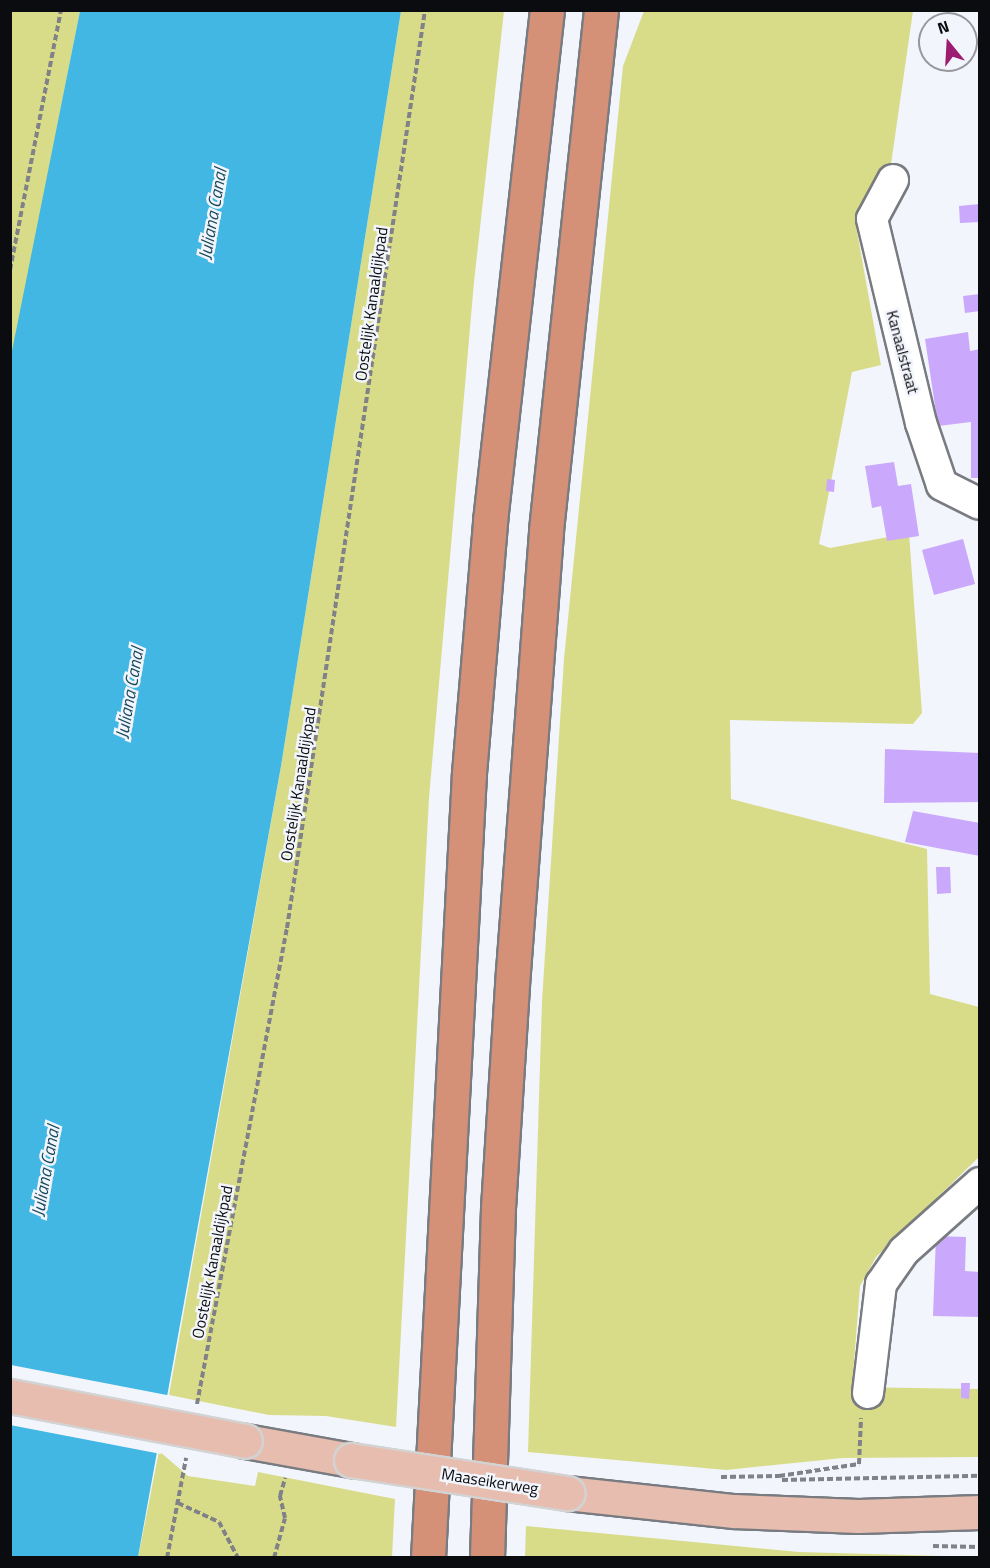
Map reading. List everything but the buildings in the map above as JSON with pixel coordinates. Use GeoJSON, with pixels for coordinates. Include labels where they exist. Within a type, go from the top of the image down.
{"type":"FeatureCollection","features":[{"type":"Feature","properties":{"kind":"highway"},"geometry":{"type":"LineString","coordinates":[[428,1557],[470,761],[490,522],[547,10]]}},
{"type":"Feature","properties":{"kind":"highway"},"geometry":{"type":"LineString","coordinates":[[488,1557],[498,1208],[516,923],[549,495],[601,10]]}},
{"type":"Feature","properties":{"kind":"main road","name":"Maaseikerweg"},"geometry":{"type":"LineString","coordinates":[[10,1396],[351,1460],[567,1493],[745,1512],[858,1516],[978,1512]]}},
{"type":"Feature","properties":{"kind":"street","name":"Kanaalstraat"},"geometry":{"type":"LineString","coordinates":[[893,180],[872,219],[924,434],[942,485],[980,504]]}},
{"type":"Feature","properties":{"kind":"street"},"geometry":{"type":"LineString","coordinates":[[865,1402],[881,1284],[904,1251],[980,1183]]}},
{"type":"Feature","properties":{"kind":"path"},"geometry":{"type":"LineString","coordinates":[[10,270],[61,10]]}},
{"type":"Feature","properties":{"kind":"path","name":"Oostelijk Kanaaldijkpad"},"geometry":{"type":"LineString","coordinates":[[196,1407],[287,928],[425,10]]}},
{"type":"Feature","properties":{"kind":"path"},"geometry":{"type":"LineString","coordinates":[[865,1402],[859,1464],[779,1476],[710,1479],[980,1476]]}},
{"type":"Feature","properties":{"kind":"path"},"geometry":{"type":"LineString","coordinates":[[167,1557],[188,1450]]}},
{"type":"Feature","properties":{"kind":"path"},"geometry":{"type":"LineString","coordinates":[[274,1557],[285,1518],[280,1496],[286,1471]]}},
{"type":"Feature","properties":{"kind":"path"},"geometry":{"type":"LineString","coordinates":[[177,1503],[219,1522],[238,1557]]}},
{"type":"Feature","properties":{"kind":"green space"},"geometry":{"type":"Polygon","coordinates":[[[10,11],[80,11],[11,361],[10,361],[10,11]]]}},
{"type":"Feature","properties":{"kind":"green space"},"geometry":{"type":"Polygon","coordinates":[[[401,11],[504,11],[474,282],[429,798],[396,1427],[326,1416],[269,1415],[169,1395],[281,766],[401,11]]]}},
{"type":"Feature","properties":{"kind":"green space"},"geometry":{"type":"Polygon","coordinates":[[[644,11],[913,11],[889,178],[871,189],[856,226],[881,365],[852,372],[819,544],[830,548],[909,533],[922,713],[913,724],[730,720],[731,799],[927,849],[930,994],[979,1007],[979,1157],[876,1257],[860,1286],[852,1387],[979,1389],[979,1457],[843,1458],[726,1470],[528,1452],[542,1001],[564,659],[623,66],[644,11]]]}},
{"type":"Feature","properties":{"kind":"green space"},"geometry":{"type":"Polygon","coordinates":[[[159,1451],[188,1476],[255,1486],[258,1472],[395,1499],[392,1557],[138,1558],[159,1451]]]}},
{"type":"Feature","properties":{"kind":"green space"},"geometry":{"type":"Polygon","coordinates":[[[526,1526],[799,1552],[979,1557],[525,1557],[526,1526]]]}},
{"type":"Feature","properties":{"kind":"water","name":"Juliana Canal"},"geometry":{"type":"Polygon","coordinates":[[[80,11],[401,11],[281,766],[138,1557],[11,1558],[10,361],[80,11]]]}},
{"type":"Feature","properties":{"kind":"pier"},"geometry":{"type":"Polygon","coordinates":[[[11,1365],[172,1396],[161,1454],[10,1425],[11,1365]]]}}]}
